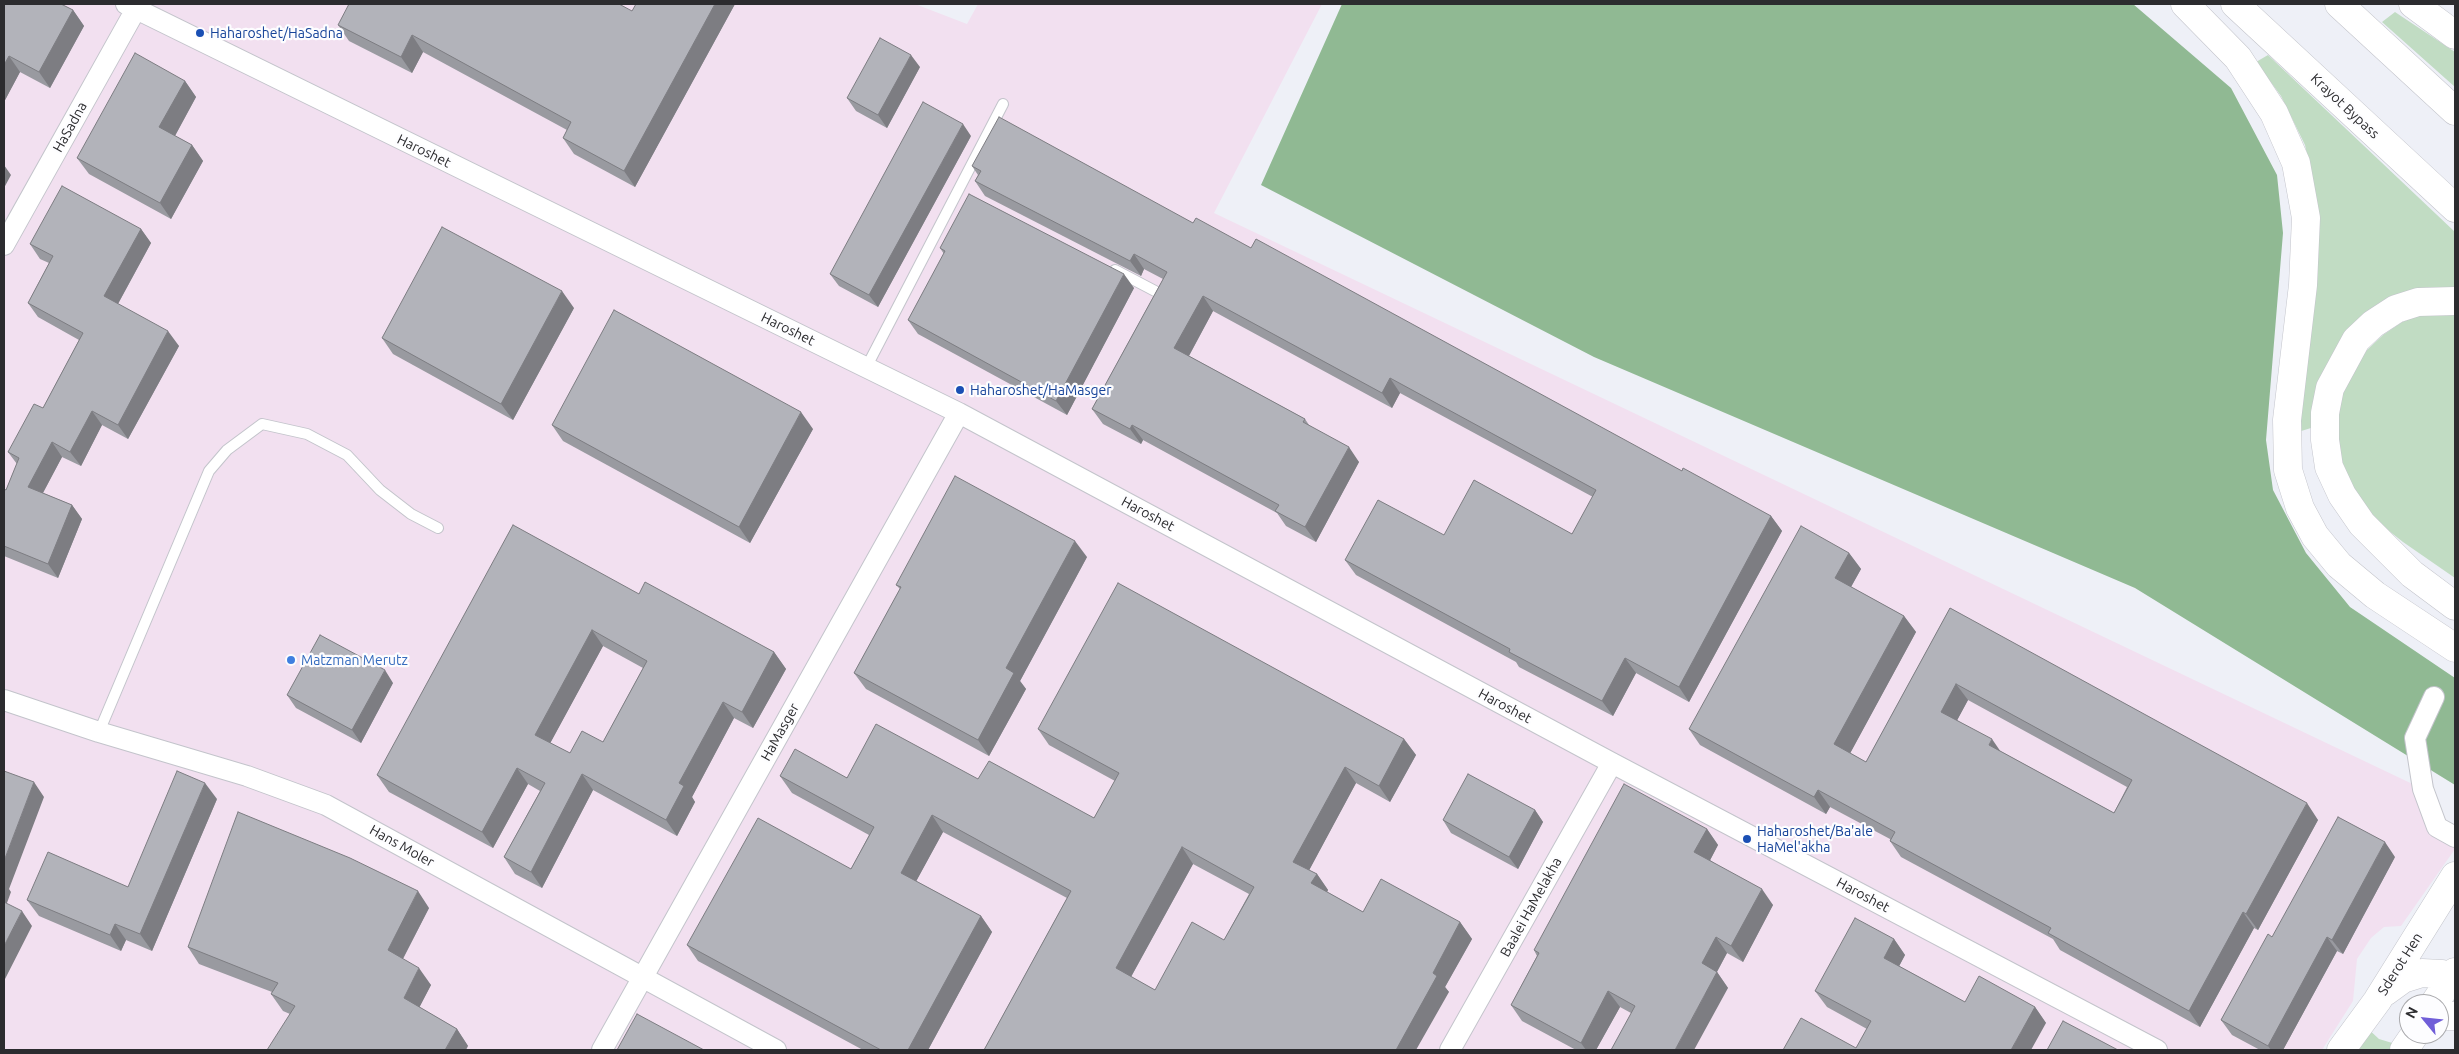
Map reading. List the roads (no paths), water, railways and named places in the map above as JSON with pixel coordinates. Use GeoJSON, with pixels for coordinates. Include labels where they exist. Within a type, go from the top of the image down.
{"type":"FeatureCollection","features":[{"type":"Feature","properties":{"kind":"main road"},"geometry":{"type":"LineString","coordinates":[[2185,4],[2238,58],[2274,113],[2296,163],[2306,218],[2303,285],[2287,420],[2288,470],[2300,508],[2315,536],[2339,565],[2374,595],[2455,648]]}},
{"type":"Feature","properties":{"kind":"main road","name":"Krayot Bypass"},"geometry":{"type":"LineString","coordinates":[[2236,4],[2455,208]]}},
{"type":"Feature","properties":{"kind":"main road"},"geometry":{"type":"LineString","coordinates":[[2339,4],[2455,111]]}},
{"type":"Feature","properties":{"kind":"main road"},"geometry":{"type":"LineString","coordinates":[[2413,4],[2455,35]]}},
{"type":"Feature","properties":{"kind":"main road"},"geometry":{"type":"LineString","coordinates":[[2455,301],[2418,302],[2396,309],[2373,324],[2356,340],[2330,388],[2325,413],[2325,440],[2329,467],[2342,495],[2362,524],[2412,574],[2455,606]]}},
{"type":"Feature","properties":{"kind":"main road","name":"Sderot Hen"},"geometry":{"type":"LineString","coordinates":[[2341,1050],[2377,1001],[2455,876]]}},
{"type":"Feature","properties":{"kind":"main road"},"geometry":{"type":"LineString","coordinates":[[2377,1001],[2397,982],[2413,975],[2432,972],[2454,976],[2441,994]]}},
{"type":"Feature","properties":{"kind":"street","name":"HaSadna"},"geometry":{"type":"LineString","coordinates":[[4,245],[131,6]]}},
{"type":"Feature","properties":{"kind":"street","name":"Haroshet"},"geometry":{"type":"LineString","coordinates":[[131,6],[959,413],[1612,763],[2157,1050]]}},
{"type":"Feature","properties":{"kind":"street","name":"HaMasger"},"geometry":{"type":"LineString","coordinates":[[602,1050],[959,413]]}},
{"type":"Feature","properties":{"kind":"street"},"geometry":{"type":"LineString","coordinates":[[2434,697],[2415,738],[2423,789],[2437,827],[2455,837]]}},
{"type":"Feature","properties":{"kind":"street","name":"Hans Moler"},"geometry":{"type":"LineString","coordinates":[[4,700],[100,732],[247,776],[326,805],[776,1050]]}},
{"type":"Feature","properties":{"kind":"street","name":"Baalei HaMelakha"},"geometry":{"type":"LineString","coordinates":[[1450,1050],[1612,763]]}},
{"type":"Feature","properties":{"kind":"lane"},"geometry":{"type":"LineString","coordinates":[[866,368],[963,192],[1003,104]]}},
{"type":"Feature","properties":{"kind":"lane"},"geometry":{"type":"LineString","coordinates":[[1104,264],[1155,291]]}},
{"type":"Feature","properties":{"kind":"lane"},"geometry":{"type":"LineString","coordinates":[[100,732],[209,471],[227,450],[262,424],[307,434],[347,455],[380,490],[411,514],[438,528]]}},
{"type":"Feature","properties":{"kind":"place","name":"Haharoshet/HaSadna"},"geometry":{"type":"Point","coordinates":[200,33]}},
{"type":"Feature","properties":{"kind":"place","name":"Haharoshet/HaMasger"},"geometry":{"type":"Point","coordinates":[960,390]}},
{"type":"Feature","properties":{"kind":"place","name":"Matzman Merutz"},"geometry":{"type":"Point","coordinates":[291,660]}},
{"type":"Feature","properties":{"kind":"place","name":"Haharoshet/Ba'ale HaMel'akha"},"geometry":{"type":"Point","coordinates":[1747,839]}}]}
